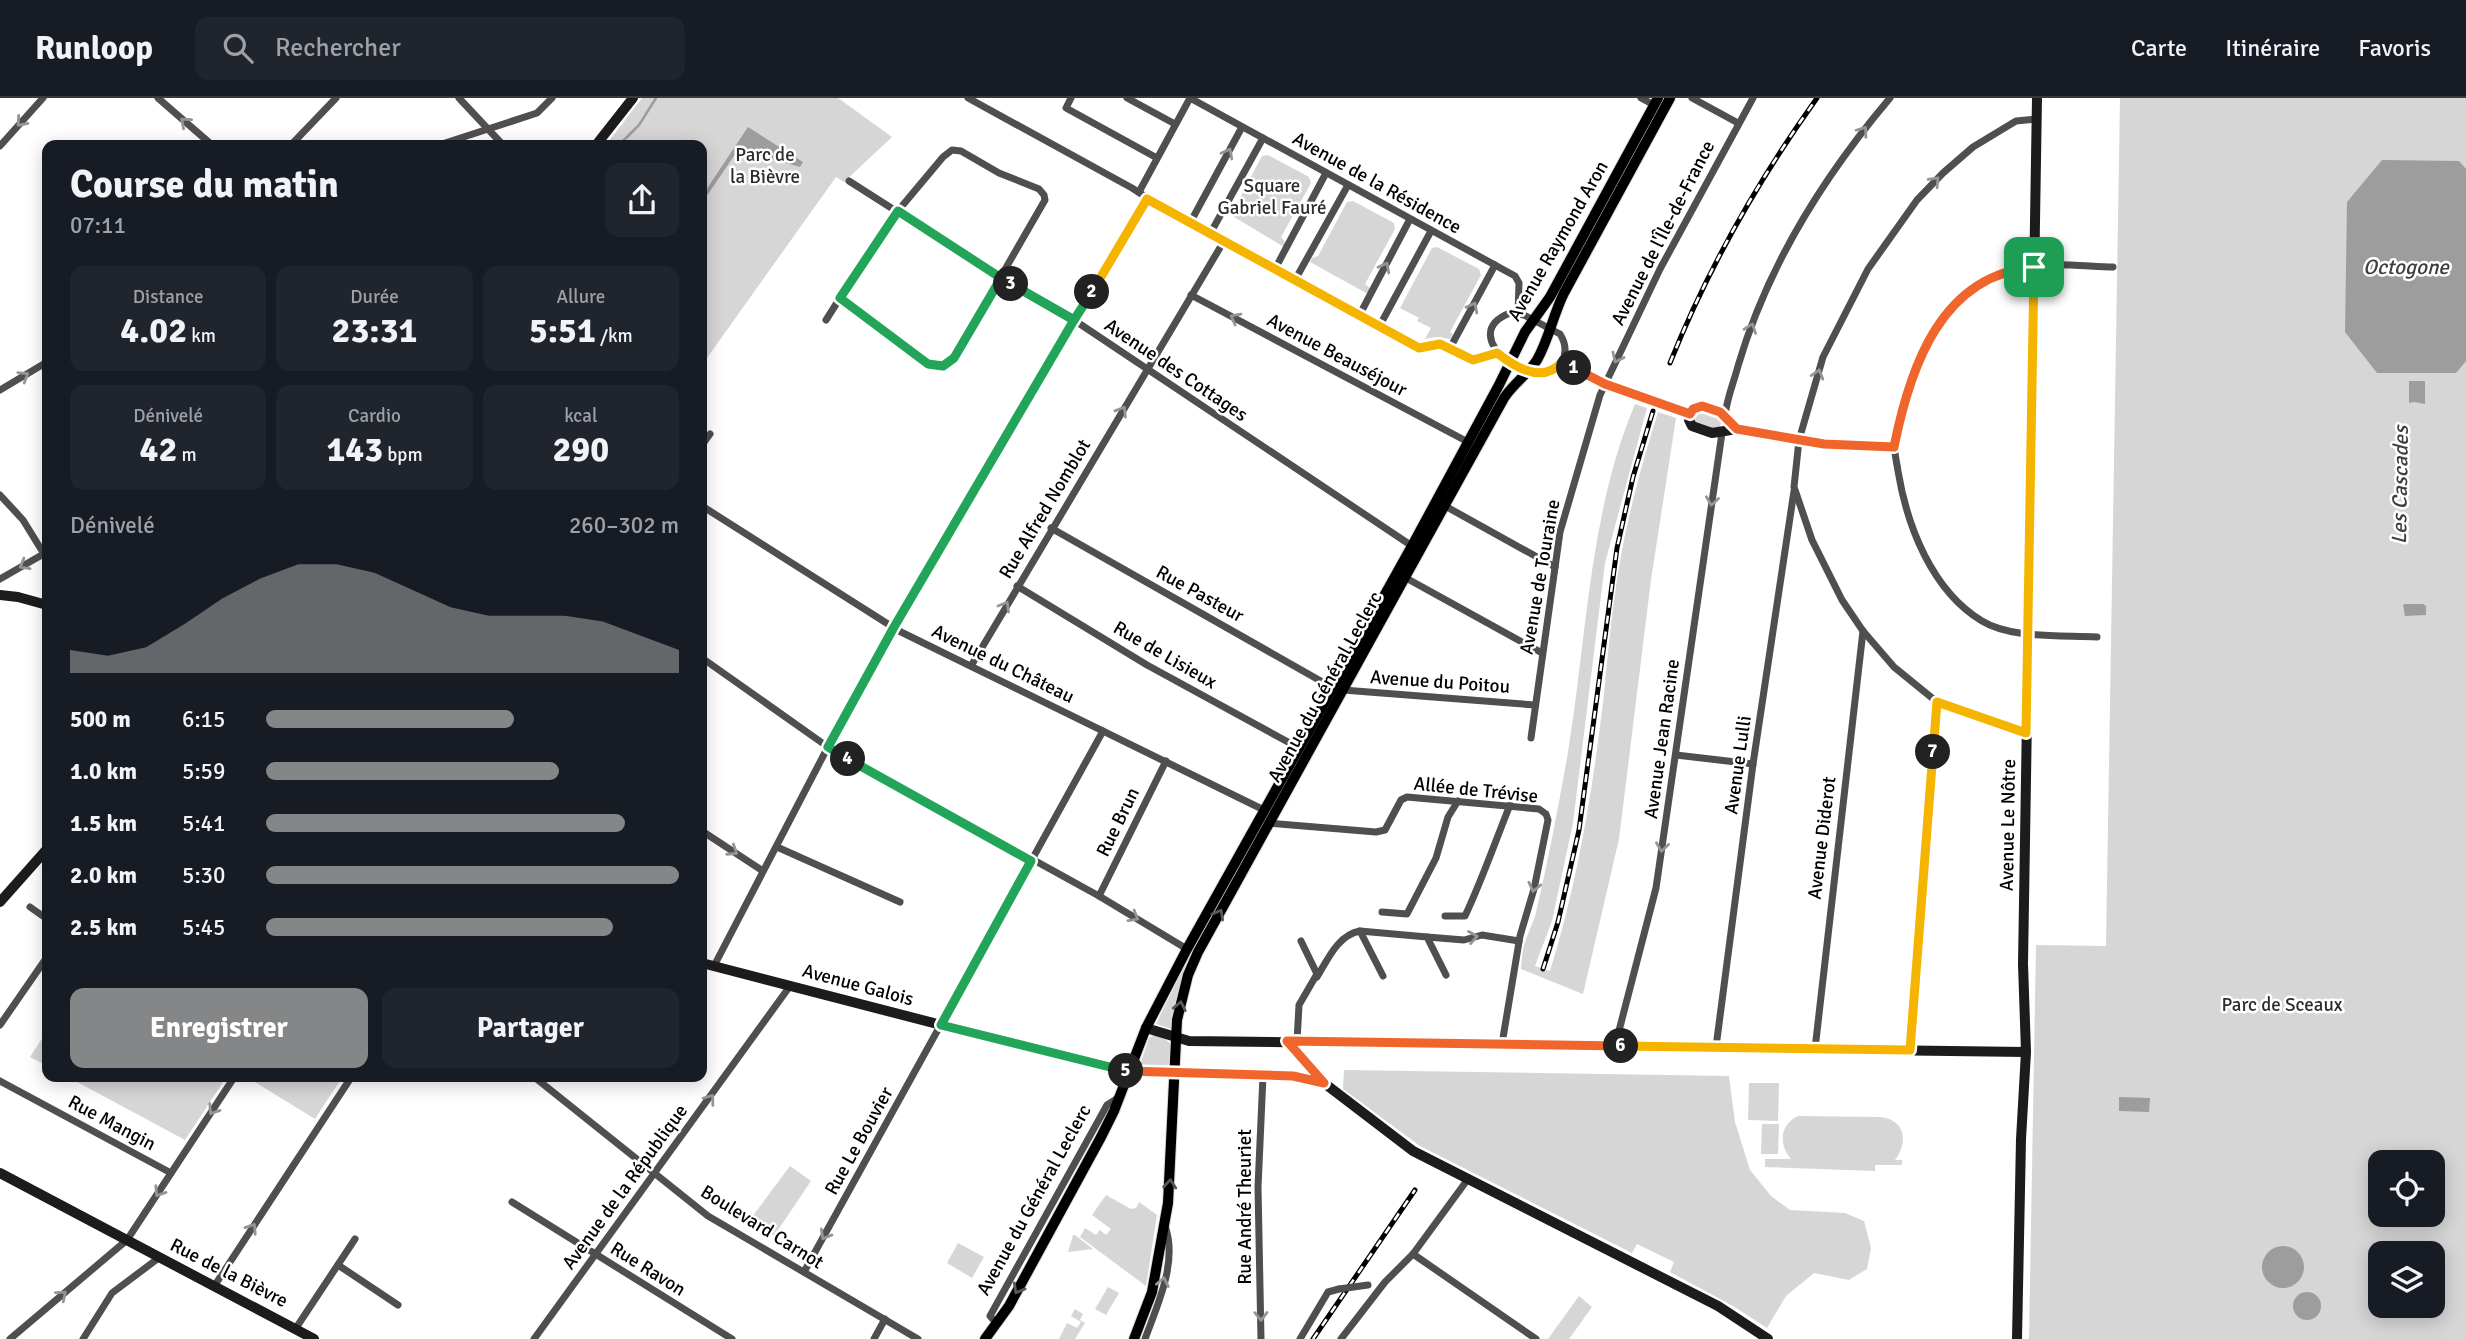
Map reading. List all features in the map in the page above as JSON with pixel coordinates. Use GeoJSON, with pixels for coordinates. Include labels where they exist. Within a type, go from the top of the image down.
{"type":"FeatureCollection","features":[{"type":"Feature","properties":{"kind":"main road"},"geometry":{"type":"LineString","coordinates":[[600,140],[633,98]]}},
{"type":"Feature","properties":{"kind":"main road","name":"Avenue Raymond Aron"},"geometry":{"type":"LineString","coordinates":[[1550,333],[1557,306],[1670,98]]}},
{"type":"Feature","properties":{"kind":"main road","name":"Avenue Le Nôtre"},"geometry":{"type":"LineString","coordinates":[[2017,1339],[2026,733],[2033,633],[2037,98]]}},
{"type":"Feature","properties":{"kind":"main road","name":"Avenue Raymond Aron"},"geometry":{"type":"LineString","coordinates":[[1429,513],[1510,361],[1550,297],[1656,102]]}},
{"type":"Feature","properties":{"kind":"main road","name":"Avenue du Général Leclerc"},"geometry":{"type":"LineString","coordinates":[[985,1339],[997,1324],[1101,1137],[1120,1097],[1146,1028],[1264,810],[1299,748],[1406,578],[1504,398],[1535,363],[1550,333]]}},
{"type":"Feature","properties":{"kind":"main road"},"geometry":{"type":"LineString","coordinates":[[1562,362],[1605,384],[1690,414]]}},
{"type":"Feature","properties":{"kind":"main road"},"geometry":{"type":"LineString","coordinates":[[1737,429],[1720,412],[1702,406],[1693,409],[1690,414],[1690,423],[1696,429],[1712,433],[1737,429],[1824,444],[1894,447]]}},
{"type":"Feature","properties":{"kind":"main road"},"geometry":{"type":"LineString","coordinates":[[1722,433],[1725,417]]}},
{"type":"Feature","properties":{"kind":"main road","name":"Avenue du Général Leclerc"},"geometry":{"type":"LineString","coordinates":[[1135,1339],[1152,1292],[1170,1188],[1176,1038],[1181,1001],[1198,952],[1429,513]]}},
{"type":"Feature","properties":{"kind":"main road"},"geometry":{"type":"LineString","coordinates":[[0,595],[42,604]]}},
{"type":"Feature","properties":{"kind":"main road"},"geometry":{"type":"LineString","coordinates":[[0,902],[42,855]]}},
{"type":"Feature","properties":{"kind":"main road","name":"Avenue Galois"},"geometry":{"type":"LineString","coordinates":[[707,964],[1128,1072],[1300,1077],[1324,1083]]}},
{"type":"Feature","properties":{"kind":"main road"},"geometry":{"type":"LineString","coordinates":[[1146,1028],[1188,1041],[2023,1052]]}},
{"type":"Feature","properties":{"kind":"main road"},"geometry":{"type":"LineString","coordinates":[[1292,1041],[1324,1083],[1413,1151],[1718,1306],[1768,1339]]}},
{"type":"Feature","properties":{"kind":"main road","name":"Rue de la Bièvre"},"geometry":{"type":"LineString","coordinates":[[0,1173],[314,1339]]}},
{"type":"Feature","properties":{"kind":"street"},"geometry":{"type":"LineString","coordinates":[[0,146],[43,98]]}},
{"type":"Feature","properties":{"kind":"street"},"geometry":{"type":"LineString","coordinates":[[158,98],[206,140]]}},
{"type":"Feature","properties":{"kind":"street"},"geometry":{"type":"LineString","coordinates":[[296,140],[336,98]]}},
{"type":"Feature","properties":{"kind":"street"},"geometry":{"type":"LineString","coordinates":[[459,98],[498,140]]}},
{"type":"Feature","properties":{"kind":"street"},"geometry":{"type":"LineString","coordinates":[[454,140],[541,111],[552,98]]}},
{"type":"Feature","properties":{"kind":"street"},"geometry":{"type":"LineString","coordinates":[[968,98],[1419,348],[1440,344],[1473,360],[1497,353]]}},
{"type":"Feature","properties":{"kind":"street"},"geometry":{"type":"LineString","coordinates":[[1071,98],[1066,108],[1157,158]]}},
{"type":"Feature","properties":{"kind":"street"},"geometry":{"type":"LineString","coordinates":[[1127,98],[1175,124]]}},
{"type":"Feature","properties":{"kind":"street"},"geometry":{"type":"LineString","coordinates":[[1139,192],[1190,98]]}},
{"type":"Feature","properties":{"kind":"street","name":"Avenue de la Résidence"},"geometry":{"type":"LineString","coordinates":[[1190,98],[1518,279],[1518,313]]}},
{"type":"Feature","properties":{"kind":"street"},"geometry":{"type":"LineString","coordinates":[[1642,98],[1656,102]]}},
{"type":"Feature","properties":{"kind":"street"},"geometry":{"type":"LineString","coordinates":[[1692,98],[1738,123]]}},
{"type":"Feature","properties":{"kind":"street","name":"Avenue de l'Île-de-France"},"geometry":{"type":"LineString","coordinates":[[1605,384],[1660,269],[1753,98]]}},
{"type":"Feature","properties":{"kind":"street"},"geometry":{"type":"LineString","coordinates":[[1725,417],[1754,318],[1799,226],[1832,173],[1890,98]]}},
{"type":"Feature","properties":{"kind":"street","name":"Avenue Lulli"},"geometry":{"type":"LineString","coordinates":[[1716,1047],[1799,439],[1823,357],[1868,269],[1934,182],[1973,147],[2016,121],[2037,119]]}},
{"type":"Feature","properties":{"kind":"street"},"geometry":{"type":"LineString","coordinates":[[1190,223],[1242,127]]}},
{"type":"Feature","properties":{"kind":"street"},"geometry":{"type":"LineString","coordinates":[[1210,234],[1263,138]]}},
{"type":"Feature","properties":{"kind":"street"},"geometry":{"type":"LineString","coordinates":[[826,320],[840,298],[898,211],[952,150],[961,151],[999,173],[1040,190],[1044,195],[1044,204],[954,358],[943,366],[928,364],[840,298]]}},
{"type":"Feature","properties":{"kind":"street"},"geometry":{"type":"LineString","coordinates":[[1275,269],[1326,173]]}},
{"type":"Feature","properties":{"kind":"street","name":"Avenue des Cottages"},"geometry":{"type":"LineString","coordinates":[[849,181],[1001,278],[1074,320],[1412,545]]}},
{"type":"Feature","properties":{"kind":"street"},"geometry":{"type":"LineString","coordinates":[[1295,280],[1348,185]]}},
{"type":"Feature","properties":{"kind":"street"},"geometry":{"type":"LineString","coordinates":[[714,966],[894,627],[1147,199]]}},
{"type":"Feature","properties":{"kind":"street"},"geometry":{"type":"LineString","coordinates":[[1359,316],[1410,219]]}},
{"type":"Feature","properties":{"kind":"street"},"geometry":{"type":"LineString","coordinates":[[1379,327],[1431,231]]}},
{"type":"Feature","properties":{"kind":"street","name":"Rue Alfred Nomblot"},"geometry":{"type":"LineString","coordinates":[[971,666],[1224,242]]}},
{"type":"Feature","properties":{"kind":"street"},"geometry":{"type":"LineString","coordinates":[[1450,348],[1495,265]]}},
{"type":"Feature","properties":{"kind":"street"},"geometry":{"type":"LineString","coordinates":[[2097,637],[2005,631],[1982,621],[1962,605],[1942,582],[1915,533],[1900,482],[1894,447],[1913,373],[1930,338],[1947,312],[1966,293],[1989,278],[2010,269],[2113,267]]}},
{"type":"Feature","properties":{"kind":"street","name":"Avenue Beauséjour"},"geometry":{"type":"LineString","coordinates":[[1191,295],[1468,442]]}},
{"type":"Feature","properties":{"kind":"street"},"geometry":{"type":"LineString","coordinates":[[1518,313],[1534,320],[1550,333],[1560,334],[1565,349],[1562,362],[1549,373],[1536,374],[1510,361],[1497,353],[1490,340],[1493,325],[1502,316],[1518,313]]}},
{"type":"Feature","properties":{"kind":"street"},"geometry":{"type":"LineString","coordinates":[[0,390],[42,365]]}},
{"type":"Feature","properties":{"kind":"street","name":"Avenue de Touraine"},"geometry":{"type":"LineString","coordinates":[[1531,737],[1565,513],[1605,384]]}},
{"type":"Feature","properties":{"kind":"street","name":"Avenue Jean Racine"},"geometry":{"type":"LineString","coordinates":[[1615,1046],[1654,903],[1722,433]]}},
{"type":"Feature","properties":{"kind":"street"},"geometry":{"type":"LineString","coordinates":[[1794,487],[1812,540],[1842,600],[1863,631],[1894,667],[1937,702],[2026,733]]}},
{"type":"Feature","properties":{"kind":"street"},"geometry":{"type":"LineString","coordinates":[[0,495],[23,520],[42,547]]}},
{"type":"Feature","properties":{"kind":"street"},"geometry":{"type":"LineString","coordinates":[[1445,506],[1555,567]]}},
{"type":"Feature","properties":{"kind":"street","name":"Avenue du Château"},"geometry":{"type":"LineString","coordinates":[[707,509],[894,627],[1264,810]]}},
{"type":"Feature","properties":{"kind":"street","name":"Rue Pasteur"},"geometry":{"type":"LineString","coordinates":[[1051,528],[1338,689]]}},
{"type":"Feature","properties":{"kind":"street"},"geometry":{"type":"LineString","coordinates":[[0,579],[42,555]]}},
{"type":"Feature","properties":{"kind":"street"},"geometry":{"type":"LineString","coordinates":[[1406,578],[1542,653]]}},
{"type":"Feature","properties":{"kind":"street","name":"Rue de Lisieux"},"geometry":{"type":"LineString","coordinates":[[1017,586],[1147,665],[1299,748]]}},
{"type":"Feature","properties":{"kind":"street","name":"Avenue Diderot"},"geometry":{"type":"LineString","coordinates":[[1815,1049],[1863,631]]}},
{"type":"Feature","properties":{"kind":"street"},"geometry":{"type":"LineString","coordinates":[[707,662],[828,747],[1099,897],[1187,949]]}},
{"type":"Feature","properties":{"kind":"street","name":"Avenue du Poitou"},"geometry":{"type":"LineString","coordinates":[[1338,689],[1535,705]]}},
{"type":"Feature","properties":{"kind":"street"},"geometry":{"type":"LineString","coordinates":[[1910,1050],[1937,702]]}},
{"type":"Feature","properties":{"kind":"street","name":"Rue Le Bouvier"},"geometry":{"type":"LineString","coordinates":[[804,1272],[1103,731]]}},
{"type":"Feature","properties":{"kind":"street"},"geometry":{"type":"LineString","coordinates":[[1676,755],[1754,765]]}},
{"type":"Feature","properties":{"kind":"street","name":"Rue Brun"},"geometry":{"type":"LineString","coordinates":[[1099,897],[1166,761]]}},
{"type":"Feature","properties":{"kind":"street","name":"Allée de Trévise"},"geometry":{"type":"LineString","coordinates":[[1268,823],[1376,832],[1385,830],[1401,800],[1407,797],[1510,805],[1539,809],[1546,814],[1548,820],[1534,889],[1519,941],[1502,1044]]}},
{"type":"Feature","properties":{"kind":"street"},"geometry":{"type":"LineString","coordinates":[[1382,912],[1407,915],[1436,858],[1448,817],[1458,801]]}},
{"type":"Feature","properties":{"kind":"street"},"geometry":{"type":"LineString","coordinates":[[1445,916],[1465,916],[1490,861],[1493,845],[1510,805]]}},
{"type":"Feature","properties":{"kind":"street"},"geometry":{"type":"LineString","coordinates":[[707,834],[763,871]]}},
{"type":"Feature","properties":{"kind":"street"},"geometry":{"type":"LineString","coordinates":[[777,846],[900,902]]}},
{"type":"Feature","properties":{"kind":"street"},"geometry":{"type":"LineString","coordinates":[[30,907],[42,915]]}},
{"type":"Feature","properties":{"kind":"street"},"geometry":{"type":"LineString","coordinates":[[1292,1041],[1299,1005],[1343,938],[1350,933],[1360,931],[1464,940],[1482,935],[1519,941]]}},
{"type":"Feature","properties":{"kind":"street"},"geometry":{"type":"LineString","coordinates":[[1360,931],[1383,976]]}},
{"type":"Feature","properties":{"kind":"street"},"geometry":{"type":"LineString","coordinates":[[1427,937],[1446,975]]}},
{"type":"Feature","properties":{"kind":"street"},"geometry":{"type":"LineString","coordinates":[[1301,941],[1317,977]]}},
{"type":"Feature","properties":{"kind":"street"},"geometry":{"type":"LineString","coordinates":[[0,1025],[42,964]]}},
{"type":"Feature","properties":{"kind":"street","name":"Avenue de la République"},"geometry":{"type":"LineString","coordinates":[[534,1339],[790,986]]}},
{"type":"Feature","properties":{"kind":"street","name":"Rue André Theuriet"},"geometry":{"type":"LineString","coordinates":[[1261,1339],[1258,1187],[1263,1076]]}},
{"type":"Feature","properties":{"kind":"street","name":"Rue Mangin"},"geometry":{"type":"LineString","coordinates":[[0,1081],[171,1173]]}},
{"type":"Feature","properties":{"kind":"street"},"geometry":{"type":"LineString","coordinates":[[10,1339],[127,1240],[231,1082]]}},
{"type":"Feature","properties":{"kind":"street"},"geometry":{"type":"LineString","coordinates":[[215,1285],[348,1082]]}},
{"type":"Feature","properties":{"kind":"street","name":"Boulevard Carnot"},"geometry":{"type":"LineString","coordinates":[[540,1082],[708,1216],[918,1339]]}},
{"type":"Feature","properties":{"kind":"street"},"geometry":{"type":"LineString","coordinates":[[1341,1339],[1385,1282],[1413,1254],[1468,1179]]}},
{"type":"Feature","properties":{"kind":"street","name":"Rue Ravon"},"geometry":{"type":"LineString","coordinates":[[512,1202],[732,1339]]}},
{"type":"Feature","properties":{"kind":"street"},"geometry":{"type":"LineString","coordinates":[[1144,1339],[1161,1294],[1166,1268],[1170,1243],[1164,1224]]}},
{"type":"Feature","properties":{"kind":"street"},"geometry":{"type":"LineString","coordinates":[[296,1328],[355,1239]]}},
{"type":"Feature","properties":{"kind":"street"},"geometry":{"type":"LineString","coordinates":[[1413,1254],[1536,1339]]}},
{"type":"Feature","properties":{"kind":"street"},"geometry":{"type":"LineString","coordinates":[[83,1339],[112,1293],[160,1257]]}},
{"type":"Feature","properties":{"kind":"street"},"geometry":{"type":"LineString","coordinates":[[338,1265],[398,1305]]}},
{"type":"Feature","properties":{"kind":"street"},"geometry":{"type":"LineString","coordinates":[[1300,1339],[1328,1292],[1385,1282]]}},
{"type":"Feature","properties":{"kind":"street"},"geometry":{"type":"LineString","coordinates":[[874,1339],[885,1320]]}},
{"type":"Feature","properties":{"kind":"green space","name":"Parc de la Bièvre"},"geometry":{"type":"Polygon","coordinates":[[[642,98],[838,98],[892,137],[844,182],[836,177],[707,358],[707,140],[610,140],[642,98]]]}},
{"type":"Feature","properties":{"kind":"green space","name":"Parc de Sceaux"},"geometry":{"type":"Polygon","coordinates":[[[2120,98],[2466,98],[2466,1339],[2029,1339],[2036,945],[2106,946],[2120,98]]]}},
{"type":"Feature","properties":{"kind":"green space","name":"Square Gabriel Fauré"},"geometry":{"type":"Polygon","coordinates":[[[1268,155],[1309,177],[1311,183],[1281,237],[1286,243],[1284,247],[1234,217],[1233,211],[1262,156],[1268,155]]]}},
{"type":"Feature","properties":{"kind":"green space"},"geometry":{"type":"Polygon","coordinates":[[[1353,201],[1394,223],[1395,229],[1365,284],[1371,289],[1368,294],[1310,262],[1318,256],[1347,202],[1353,201]]]}},
{"type":"Feature","properties":{"kind":"green space"},"geometry":{"type":"Polygon","coordinates":[[[1437,247],[1479,269],[1481,275],[1450,332],[1453,334],[1450,339],[1425,339],[1431,328],[1400,308],[1432,248],[1437,247]]]}},
{"type":"Feature","properties":{"kind":"green space"},"geometry":{"type":"Polygon","coordinates":[[[1635,404],[1647,408],[1605,563],[1573,823],[1552,921],[1535,966],[1550,971],[1576,869],[1595,764],[1619,567],[1636,489],[1658,412],[1676,418],[1651,580],[1619,839],[1583,994],[1521,969],[1524,945],[1536,912],[1550,850],[1565,772],[1599,531],[1620,445],[1635,404]]]}},
{"type":"Feature","properties":{"kind":"green space"},"geometry":{"type":"Polygon","coordinates":[[[1705,410],[1722,421],[1719,429],[1698,427],[1693,420],[1694,414],[1705,410]]]}},
{"type":"Feature","properties":{"kind":"green space"},"geometry":{"type":"Polygon","coordinates":[[[1201,932],[1203,934],[1171,1029],[1156,1024],[1201,932]]]}},
{"type":"Feature","properties":{"kind":"green space"},"geometry":{"type":"Polygon","coordinates":[[[1154,1035],[1171,1044],[1170,1063],[1166,1067],[1140,1065],[1149,1038],[1154,1035]]]}},
{"type":"Feature","properties":{"kind":"green space"},"geometry":{"type":"Polygon","coordinates":[[[42,1039],[42,1063],[30,1057],[42,1039]]]}},
{"type":"Feature","properties":{"kind":"green space"},"geometry":{"type":"Polygon","coordinates":[[[1344,1070],[1729,1076],[1735,1122],[1750,1170],[1771,1196],[1790,1210],[1845,1213],[1864,1221],[1871,1248],[1867,1269],[1849,1280],[1814,1273],[1786,1296],[1767,1328],[1670,1272],[1674,1262],[1637,1244],[1632,1253],[1420,1146],[1343,1089],[1344,1070]]]}},
{"type":"Feature","properties":{"kind":"green space"},"geometry":{"type":"Polygon","coordinates":[[[77,1082],[223,1082],[185,1140],[77,1082]]]}},
{"type":"Feature","properties":{"kind":"green space"},"geometry":{"type":"Polygon","coordinates":[[[255,1082],[339,1082],[315,1119],[255,1082]]]}},
{"type":"Feature","properties":{"kind":"green space"},"geometry":{"type":"Polygon","coordinates":[[[1749,1083],[1779,1083],[1778,1121],[1748,1120],[1749,1083]]]}},
{"type":"Feature","properties":{"kind":"green space"},"geometry":{"type":"Polygon","coordinates":[[[1798,1116],[1888,1119],[1899,1126],[1902,1132],[1902,1146],[1895,1160],[1902,1160],[1902,1165],[1875,1165],[1875,1171],[1765,1167],[1765,1159],[1791,1159],[1784,1148],[1783,1136],[1787,1125],[1798,1116]]]}},
{"type":"Feature","properties":{"kind":"green space"},"geometry":{"type":"Polygon","coordinates":[[[1762,1124],[1779,1124],[1778,1154],[1761,1154],[1762,1124]]]}},
{"type":"Feature","properties":{"kind":"green space"},"geometry":{"type":"Polygon","coordinates":[[[790,1166],[811,1181],[774,1236],[749,1221],[790,1166]]]}},
{"type":"Feature","properties":{"kind":"green space"},"geometry":{"type":"Polygon","coordinates":[[[1106,1195],[1131,1209],[1136,1208],[1139,1202],[1157,1215],[1146,1286],[1080,1237],[1085,1228],[1096,1235],[1100,1230],[1106,1235],[1111,1229],[1092,1215],[1106,1195]]]}},
{"type":"Feature","properties":{"kind":"green space"},"geometry":{"type":"Polygon","coordinates":[[[1075,1235],[1093,1249],[1068,1252],[1075,1235]]]}},
{"type":"Feature","properties":{"kind":"green space"},"geometry":{"type":"Polygon","coordinates":[[[958,1243],[984,1257],[972,1278],[947,1263],[958,1243]]]}},
{"type":"Feature","properties":{"kind":"green space"},"geometry":{"type":"Polygon","coordinates":[[[1108,1287],[1119,1293],[1106,1315],[1095,1309],[1108,1287]]]}},
{"type":"Feature","properties":{"kind":"green space"},"geometry":{"type":"Polygon","coordinates":[[[1579,1296],[1592,1307],[1569,1339],[1548,1339],[1579,1296]]]}},
{"type":"Feature","properties":{"kind":"green space"},"geometry":{"type":"Polygon","coordinates":[[[1075,1309],[1083,1314],[1080,1320],[1085,1323],[1075,1339],[1059,1339],[1067,1323],[1077,1328],[1081,1322],[1071,1316],[1075,1309]]]}},
{"type":"Feature","properties":{"kind":"water"},"geometry":{"type":"Polygon","coordinates":[[[748,127],[803,162],[800,167],[738,150],[707,196],[707,188],[748,127]]]}},
{"type":"Feature","properties":{"kind":"water","name":"Octogone"},"geometry":{"type":"Polygon","coordinates":[[[2382,160],[2459,161],[2466,169],[2466,361],[2456,373],[2377,373],[2345,332],[2347,202],[2382,160]]]}},
{"type":"Feature","properties":{"kind":"water"},"geometry":{"type":"Polygon","coordinates":[[[2409,381],[2425,381],[2425,404],[2409,403],[2409,381]]]}},
{"type":"Feature","properties":{"kind":"water"},"geometry":{"type":"Polygon","coordinates":[[[2405,604],[2423,604],[2426,606],[2426,615],[2405,616],[2405,604]]]}},
{"type":"Feature","properties":{"kind":"water"},"geometry":{"type":"Polygon","coordinates":[[[2119,1097],[2150,1098],[2149,1112],[2119,1111],[2119,1097]]]}},
{"type":"Feature","properties":{"kind":"water"},"geometry":{"type":"Polygon","coordinates":[[[2283,1246],[2298,1252],[2304,1267],[2298,1282],[2283,1288],[2268,1282],[2262,1267],[2268,1252],[2283,1246]]]}},
{"type":"Feature","properties":{"kind":"water"},"geometry":{"type":"Polygon","coordinates":[[[2307,1292],[2317,1296],[2321,1306],[2317,1316],[2307,1320],[2297,1316],[2293,1306],[2297,1296],[2307,1292]]]}},
{"type":"Feature","properties":{"kind":"waterway"},"geometry":{"type":"LineString","coordinates":[[624,140],[639,125],[656,98]]}},
{"type":"Feature","properties":{"kind":"railway"},"geometry":{"type":"LineString","coordinates":[[1670,363],[1735,226],[1774,161],[1817,98]]}},
{"type":"Feature","properties":{"kind":"railway"},"geometry":{"type":"LineString","coordinates":[[1543,969],[1558,922],[1579,830],[1617,548],[1633,477],[1653,411]]}},
{"type":"Feature","properties":{"kind":"railway"},"geometry":{"type":"LineString","coordinates":[[1313,1339],[1415,1190]]}},
{"type":"Feature","properties":{"kind":"route"},"geometry":{"type":"LineString","coordinates":[[2034,267],[2010,269],[1989,278],[1966,293],[1947,312],[1930,338],[1913,373],[1894,447],[1824,444],[1737,429],[1720,412],[1702,406],[1693,409],[1690,414],[1605,384],[1562,362],[1549,373],[1536,374],[1497,353],[1473,360],[1440,344],[1419,348],[1147,199],[1074,320],[1001,278],[898,211],[840,298],[928,364],[935,367],[949,364],[1001,278],[1069,317],[1074,320],[858,689],[828,747],[1031,861],[941,1025],[1128,1072],[1293,1076],[1324,1083],[1287,1041],[1910,1050],[1937,702],[2026,733],[2034,267]]}},
{"type":"Feature","properties":{"kind":"water label","name":"Les Cascades"},"geometry":{"type":"Point","coordinates":[2400,485]}}]}
